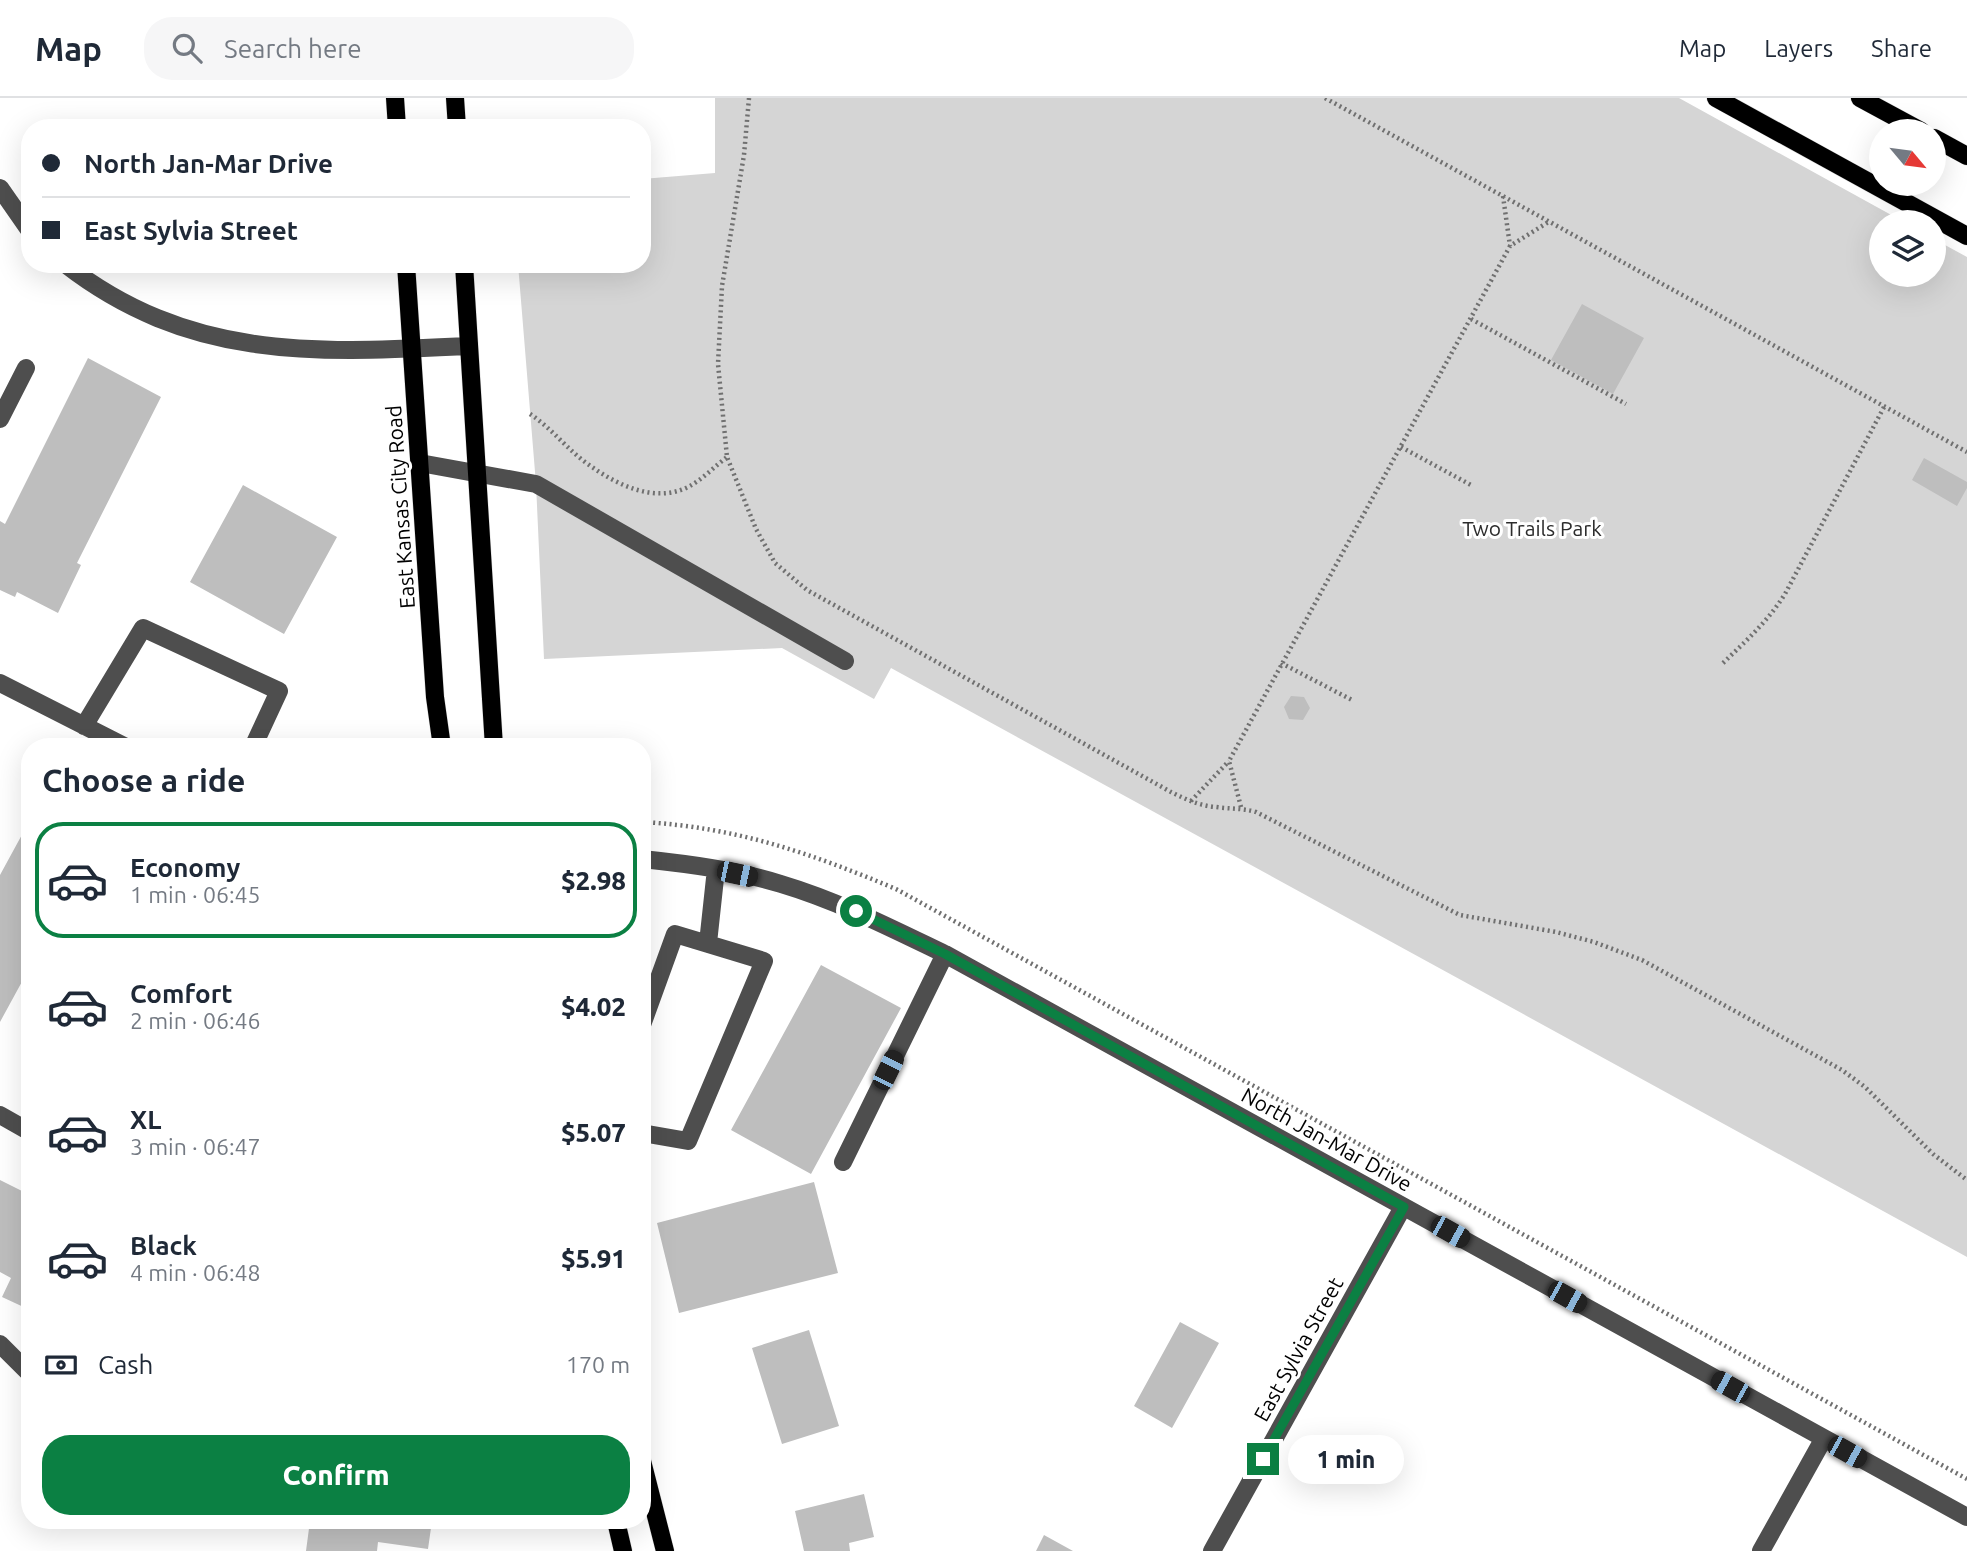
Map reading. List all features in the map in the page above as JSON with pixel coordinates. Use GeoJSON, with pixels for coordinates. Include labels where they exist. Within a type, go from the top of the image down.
{"type":"FeatureCollection","features":[{"type":"Feature","properties":{"kind":"main road"},"geometry":{"type":"LineString","coordinates":[[395,98],[396,119]]}},
{"type":"Feature","properties":{"kind":"main road"},"geometry":{"type":"LineString","coordinates":[[455,98],[456,119]]}},
{"type":"Feature","properties":{"kind":"main road"},"geometry":{"type":"LineString","coordinates":[[1716,98],[1967,236]]}},
{"type":"Feature","properties":{"kind":"main road"},"geometry":{"type":"LineString","coordinates":[[1860,98],[1899,119]]}},
{"type":"Feature","properties":{"kind":"main road"},"geometry":{"type":"LineString","coordinates":[[1946,145],[1967,156]]}},
{"type":"Feature","properties":{"kind":"main road","name":"East Kansas City Road"},"geometry":{"type":"LineString","coordinates":[[407,273],[435,697],[441,738]]}},
{"type":"Feature","properties":{"kind":"main road"},"geometry":{"type":"LineString","coordinates":[[465,273],[493,738]]}},
{"type":"Feature","properties":{"kind":"main road"},"geometry":{"type":"LineString","coordinates":[[651,1496],[665,1551]]}},
{"type":"Feature","properties":{"kind":"main road"},"geometry":{"type":"LineString","coordinates":[[618,1529],[623,1551]]}},
{"type":"Feature","properties":{"kind":"street"},"geometry":{"type":"LineString","coordinates":[[0,188],[21,219]]}},
{"type":"Feature","properties":{"kind":"street"},"geometry":{"type":"LineString","coordinates":[[78,273],[111,295],[150,314],[198,333],[247,344],[327,351],[469,346]]}},
{"type":"Feature","properties":{"kind":"street"},"geometry":{"type":"LineString","coordinates":[[0,419],[26,368]]}},
{"type":"Feature","properties":{"kind":"street"},"geometry":{"type":"LineString","coordinates":[[420,463],[536,484],[845,661]]}},
{"type":"Feature","properties":{"kind":"street"},"geometry":{"type":"LineString","coordinates":[[84,726],[143,628],[279,691],[257,738]]}},
{"type":"Feature","properties":{"kind":"street"},"geometry":{"type":"LineString","coordinates":[[0,683],[108,738]]}},
{"type":"Feature","properties":{"kind":"street","name":"North Jan-Mar Drive"},"geometry":{"type":"LineString","coordinates":[[651,860],[716,869],[780,883],[856,911],[945,954],[1967,1517]]}},
{"type":"Feature","properties":{"kind":"street"},"geometry":{"type":"LineString","coordinates":[[708,943],[716,869]]}},
{"type":"Feature","properties":{"kind":"street"},"geometry":{"type":"LineString","coordinates":[[651,1000],[675,934],[764,961],[688,1141],[651,1135]]}},
{"type":"Feature","properties":{"kind":"street"},"geometry":{"type":"LineString","coordinates":[[843,1162],[945,954]]}},
{"type":"Feature","properties":{"kind":"street"},"geometry":{"type":"LineString","coordinates":[[0,1115],[21,1127]]}},
{"type":"Feature","properties":{"kind":"street","name":"East Sylvia Street"},"geometry":{"type":"LineString","coordinates":[[1212,1551],[1404,1207]]}},
{"type":"Feature","properties":{"kind":"street"},"geometry":{"type":"LineString","coordinates":[[0,1344],[21,1365]]}},
{"type":"Feature","properties":{"kind":"street"},"geometry":{"type":"LineString","coordinates":[[1761,1551],[1824,1438]]}},
{"type":"Feature","properties":{"kind":"path"},"geometry":{"type":"LineString","coordinates":[[748,98],[744,155],[722,286],[719,364],[727,457],[756,528],[775,563],[807,590],[1191,801],[1215,807],[1241,807],[1256,812],[1460,915],[1556,932],[1594,942],[1642,960],[1842,1070],[1865,1087],[1933,1154],[1967,1180]]}},
{"type":"Feature","properties":{"kind":"path"},"geometry":{"type":"LineString","coordinates":[[1325,98],[1967,452]]}},
{"type":"Feature","properties":{"kind":"path"},"geometry":{"type":"LineString","coordinates":[[1503,196],[1510,246]]}},
{"type":"Feature","properties":{"kind":"path"},"geometry":{"type":"LineString","coordinates":[[1191,801],[1229,761],[1510,246],[1550,221]]}},
{"type":"Feature","properties":{"kind":"path"},"geometry":{"type":"LineString","coordinates":[[1472,318],[1626,404]]}},
{"type":"Feature","properties":{"kind":"path"},"geometry":{"type":"LineString","coordinates":[[1723,663],[1774,612],[1884,407]]}},
{"type":"Feature","properties":{"kind":"path"},"geometry":{"type":"LineString","coordinates":[[530,414],[591,467],[631,489],[662,495],[689,487],[727,457]]}},
{"type":"Feature","properties":{"kind":"path"},"geometry":{"type":"LineString","coordinates":[[1401,447],[1471,485]]}},
{"type":"Feature","properties":{"kind":"path"},"geometry":{"type":"LineString","coordinates":[[1281,663],[1353,699]]}},
{"type":"Feature","properties":{"kind":"path"},"geometry":{"type":"LineString","coordinates":[[1229,761],[1241,807]]}},
{"type":"Feature","properties":{"kind":"green space","name":"Two Trails Park"},"geometry":{"type":"Polygon","coordinates":[[[715,98],[1679,98],[1882,210],[1869,210],[1869,287],[1946,287],[1946,246],[1967,257],[1967,1257],[891,668],[874,699],[782,648],[544,659],[536,484],[519,273],[651,273],[651,178],[715,173],[715,98]]]}},
{"type":"Feature","properties":{"kind":"building"},"geometry":{"type":"Polygon","coordinates":[[[1582,304],[1644,338],[1613,394],[1551,360],[1582,304]]]}},
{"type":"Feature","properties":{"kind":"building"},"geometry":{"type":"Polygon","coordinates":[[[88,358],[161,397],[77,563],[81,565],[58,613],[17,592],[15,597],[0,590],[0,521],[5,524],[88,358]]]}},
{"type":"Feature","properties":{"kind":"building"},"geometry":{"type":"Polygon","coordinates":[[[1924,458],[1967,482],[1967,488],[1957,506],[1912,480],[1924,458]]]}},
{"type":"Feature","properties":{"kind":"building"},"geometry":{"type":"Polygon","coordinates":[[[243,485],[337,537],[284,634],[190,582],[243,485]]]}},
{"type":"Feature","properties":{"kind":"building"},"geometry":{"type":"Polygon","coordinates":[[[1291,696],[1304,697],[1310,708],[1303,720],[1289,719],[1284,707],[1291,696]]]}},
{"type":"Feature","properties":{"kind":"building"},"geometry":{"type":"Polygon","coordinates":[[[21,836],[21,984],[0,1022],[0,875],[21,836]]]}},
{"type":"Feature","properties":{"kind":"building"},"geometry":{"type":"Polygon","coordinates":[[[821,965],[901,1008],[811,1174],[731,1130],[821,965]]]}},
{"type":"Feature","properties":{"kind":"building"},"geometry":{"type":"Polygon","coordinates":[[[0,1180],[21,1190],[21,1306],[2,1297],[11,1278],[0,1272],[0,1180]]]}},
{"type":"Feature","properties":{"kind":"building"},"geometry":{"type":"Polygon","coordinates":[[[814,1182],[838,1273],[679,1313],[657,1223],[814,1182]]]}},
{"type":"Feature","properties":{"kind":"building"},"geometry":{"type":"Polygon","coordinates":[[[1180,1322],[1219,1343],[1172,1428],[1134,1406],[1180,1322]]]}},
{"type":"Feature","properties":{"kind":"building"},"geometry":{"type":"Polygon","coordinates":[[[809,1330],[839,1426],[782,1444],[752,1348],[809,1330]]]}},
{"type":"Feature","properties":{"kind":"building"},"geometry":{"type":"Polygon","coordinates":[[[864,1494],[874,1537],[849,1543],[850,1551],[804,1551],[795,1511],[864,1494]]]}},
{"type":"Feature","properties":{"kind":"building"},"geometry":{"type":"Polygon","coordinates":[[[309,1529],[431,1529],[428,1549],[378,1542],[377,1551],[306,1551],[309,1529]]]}},
{"type":"Feature","properties":{"kind":"building"},"geometry":{"type":"Polygon","coordinates":[[[1044,1535],[1073,1551],[1036,1551],[1044,1535]]]}},
{"type":"Feature","properties":{"kind":"route"},"geometry":{"type":"LineString","coordinates":[[856,911],[945,954],[1404,1207],[1263,1459]]}}]}
